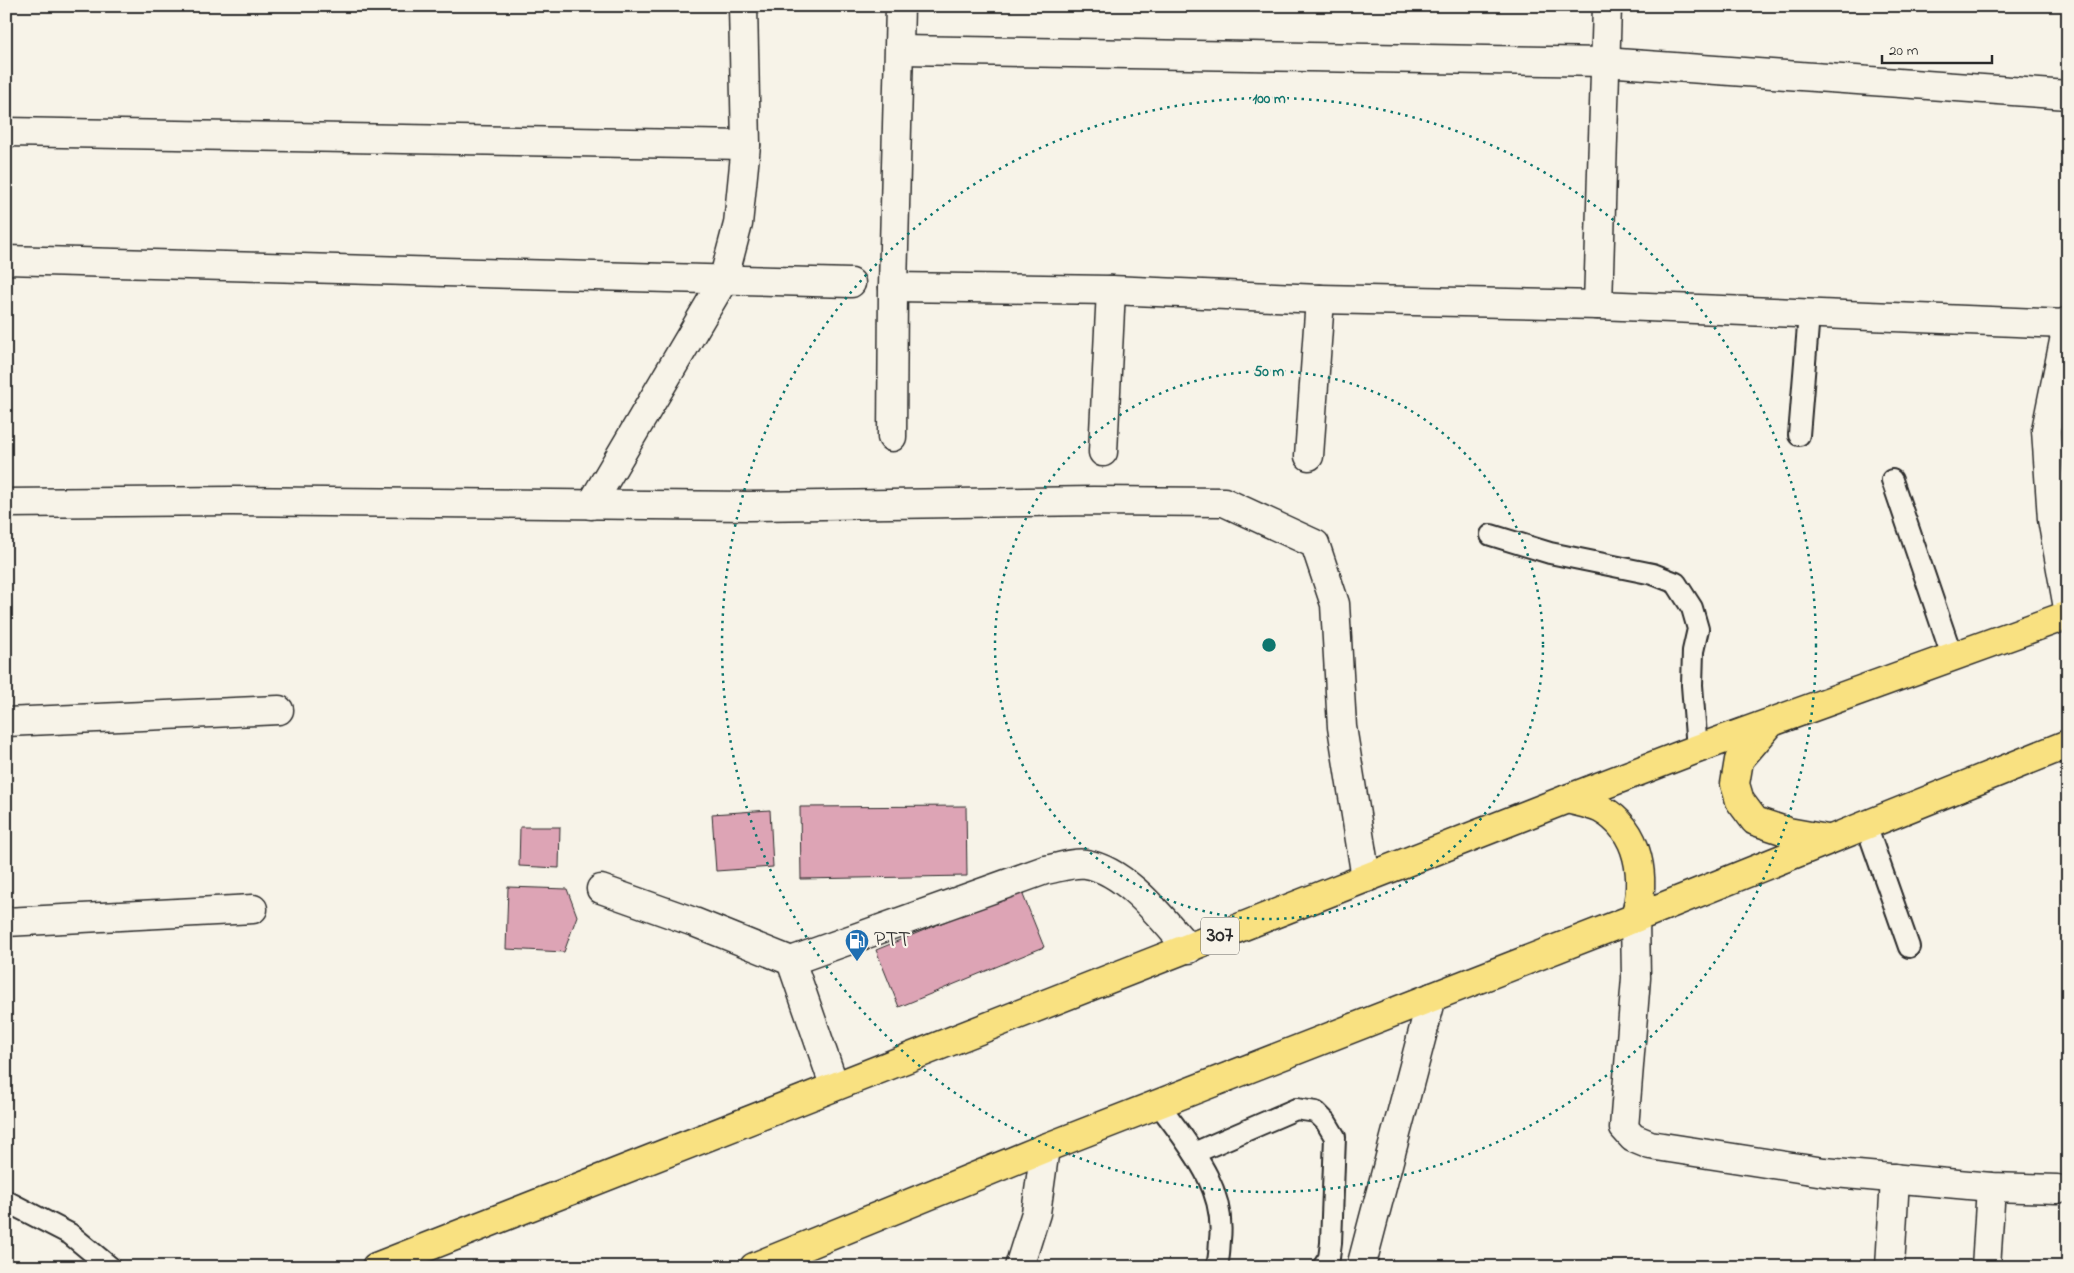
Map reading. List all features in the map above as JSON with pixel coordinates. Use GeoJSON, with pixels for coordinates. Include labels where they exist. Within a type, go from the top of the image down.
{"type":"FeatureCollection","features":[{"type":"Feature","properties":{"kind":"main road","name":"307"},"geometry":{"type":"LineString","coordinates":[[376,1267],[834,1085],[1189,949],[1567,799],[1697,749],[2068,615]]}},
{"type":"Feature","properties":{"kind":"main road"},"geometry":{"type":"LineString","coordinates":[[1770,723],[1739,760],[1735,784],[1740,801],[1755,821],[1788,832],[1827,839]]}},
{"type":"Feature","properties":{"kind":"main road"},"geometry":{"type":"LineString","coordinates":[[754,1267],[1045,1148],[1635,918],[1827,839],[2068,744]]}},
{"type":"Feature","properties":{"kind":"main road"},"geometry":{"type":"LineString","coordinates":[[1567,799],[1601,810],[1624,828],[1634,844],[1640,871],[1641,898],[1635,918]]}},
{"type":"Feature","properties":{"kind":"street"},"geometry":{"type":"LineString","coordinates":[[591,505],[723,281],[738,224],[746,145],[743,6]]}},
{"type":"Feature","properties":{"kind":"street"},"geometry":{"type":"LineString","coordinates":[[892,437],[893,287],[900,6]]}},
{"type":"Feature","properties":{"kind":"street"},"geometry":{"type":"LineString","coordinates":[[1598,305],[1607,6]]}},
{"type":"Feature","properties":{"kind":"street"},"geometry":{"type":"LineString","coordinates":[[900,50],[1604,62],[2068,95]]}},
{"type":"Feature","properties":{"kind":"street"},"geometry":{"type":"LineString","coordinates":[[6,132],[746,145]]}},
{"type":"Feature","properties":{"kind":"street"},"geometry":{"type":"LineString","coordinates":[[6,260],[851,283]]}},
{"type":"Feature","properties":{"kind":"street"},"geometry":{"type":"LineString","coordinates":[[893,287],[1112,290],[1320,299],[1598,305],[2067,322],[2046,430],[2052,518],[2068,608]]}},
{"type":"Feature","properties":{"kind":"street"},"geometry":{"type":"LineString","coordinates":[[1103,452],[1112,290]]}},
{"type":"Feature","properties":{"kind":"street"},"geometry":{"type":"LineString","coordinates":[[1309,456],[1320,299]]}},
{"type":"Feature","properties":{"kind":"street"},"geometry":{"type":"LineString","coordinates":[[6,503],[232,500],[748,506],[1093,501],[1224,502],[1315,544],[1335,604],[1342,727],[1366,878]]}},
{"type":"Feature","properties":{"kind":"street"},"geometry":{"type":"LineString","coordinates":[[6,722],[279,710]]}},
{"type":"Feature","properties":{"kind":"street"},"geometry":{"type":"LineString","coordinates":[[600,888],[694,922],[791,961],[1044,870],[1085,864],[1108,872],[1142,897],[1189,949]]}},
{"type":"Feature","properties":{"kind":"street"},"geometry":{"type":"LineString","coordinates":[[6,922],[253,909]]}},
{"type":"Feature","properties":{"kind":"street"},"geometry":{"type":"LineString","coordinates":[[1635,918],[1636,978],[1624,1128],[1634,1138],[1650,1145],[1824,1172],[1991,1187],[2057,1189]]}},
{"type":"Feature","properties":{"kind":"street"},"geometry":{"type":"LineString","coordinates":[[791,961],[834,1085]]}},
{"type":"Feature","properties":{"kind":"street"},"geometry":{"type":"LineString","coordinates":[[1362,1267],[1432,997]]}},
{"type":"Feature","properties":{"kind":"street"},"geometry":{"type":"LineString","coordinates":[[1020,1267],[1036,1213],[1045,1148]]}},
{"type":"Feature","properties":{"kind":"street"},"geometry":{"type":"LineString","coordinates":[[1890,1267],[1896,1178]]}},
{"type":"Feature","properties":{"kind":"street"},"geometry":{"type":"LineString","coordinates":[[1986,1267],[1991,1187]]}},
{"type":"Feature","properties":{"kind":"lane"},"geometry":{"type":"LineString","coordinates":[[1799,434],[1810,314]]}},
{"type":"Feature","properties":{"kind":"lane"},"geometry":{"type":"LineString","coordinates":[[1892,480],[1952,656]]}},
{"type":"Feature","properties":{"kind":"lane"},"geometry":{"type":"LineString","coordinates":[[1491,535],[1550,553],[1653,574],[1676,583],[1692,608],[1698,629],[1693,651],[1692,685],[1697,749]]}},
{"type":"Feature","properties":{"kind":"lane"},"geometry":{"type":"LineString","coordinates":[[1866,825],[1909,947]]}},
{"type":"Feature","properties":{"kind":"lane"},"geometry":{"type":"LineString","coordinates":[[1158,1104],[1194,1153],[1217,1193],[1222,1223],[1216,1267]]}},
{"type":"Feature","properties":{"kind":"lane"},"geometry":{"type":"LineString","coordinates":[[1194,1153],[1296,1109],[1316,1112],[1326,1122],[1335,1137],[1331,1243],[1329,1258],[1323,1267]]}},
{"type":"Feature","properties":{"kind":"lane"},"geometry":{"type":"LineString","coordinates":[[6,1201],[70,1234],[110,1267]]}},
{"type":"Feature","properties":{"kind":"building"},"geometry":{"type":"Polygon","coordinates":[[[966,806],[967,876],[801,879],[800,807],[966,806]]]}},
{"type":"Feature","properties":{"kind":"building"},"geometry":{"type":"Polygon","coordinates":[[[770,810],[773,867],[716,871],[712,814],[770,810]]]}},
{"type":"Feature","properties":{"kind":"building"},"geometry":{"type":"Polygon","coordinates":[[[520,827],[560,827],[559,868],[519,866],[520,827]]]}},
{"type":"Feature","properties":{"kind":"building"},"geometry":{"type":"Polygon","coordinates":[[[508,887],[567,889],[577,916],[564,952],[506,949],[508,887]]]}},
{"type":"Feature","properties":{"kind":"building"},"geometry":{"type":"Polygon","coordinates":[[[1021,890],[1044,947],[899,1007],[876,950],[1021,890]]]}},
{"type":"Feature","properties":{"kind":"place","name":"PTT"},"geometry":{"type":"Point","coordinates":[857,962]}}]}
